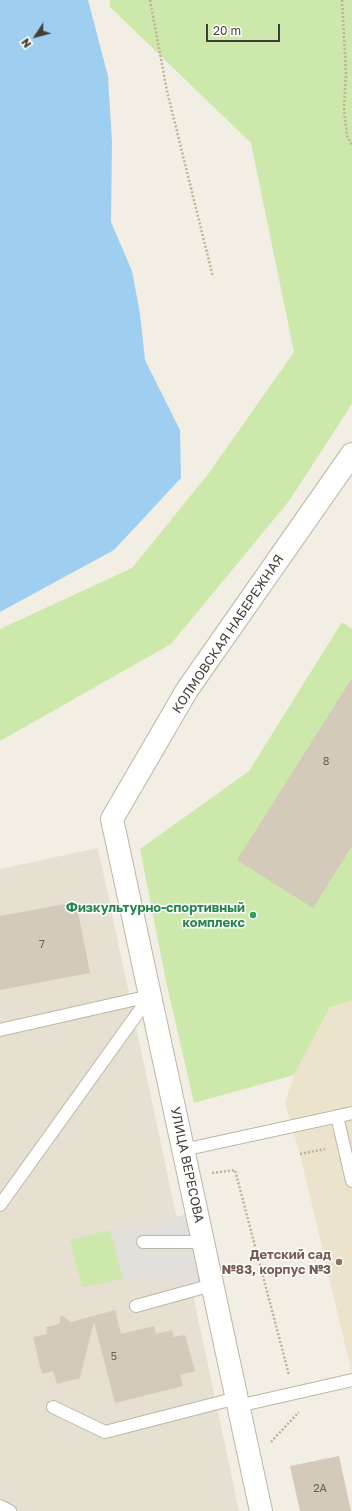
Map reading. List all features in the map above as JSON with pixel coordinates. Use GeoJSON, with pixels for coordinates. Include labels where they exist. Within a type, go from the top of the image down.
{"type":"FeatureCollection","features":[{"type":"Feature","properties":{"kind":"street","name":"КОЛМОВСКАЯ НАБЕРЕЖНАЯ"},"geometry":{"type":"LineString","coordinates":[[112,819],[187,690],[352,454]]}},
{"type":"Feature","properties":{"kind":"street","name":"УЛИЦА ВЕРЕСОВА"},"geometry":{"type":"LineString","coordinates":[[112,819],[261,1511]]}},
{"type":"Feature","properties":{"kind":"lane"},"geometry":{"type":"LineString","coordinates":[[0,1030],[150,996]]}},
{"type":"Feature","properties":{"kind":"lane"},"geometry":{"type":"LineString","coordinates":[[0,1205],[150,996]]}},
{"type":"Feature","properties":{"kind":"lane"},"geometry":{"type":"LineString","coordinates":[[183,1150],[352,1113]]}},
{"type":"Feature","properties":{"kind":"lane"},"geometry":{"type":"LineString","coordinates":[[337,1116],[352,1182]]}},
{"type":"Feature","properties":{"kind":"lane"},"geometry":{"type":"LineString","coordinates":[[143,1242],[203,1242]]}},
{"type":"Feature","properties":{"kind":"lane"},"geometry":{"type":"LineString","coordinates":[[136,1306],[212,1285]]}},
{"type":"Feature","properties":{"kind":"lane"},"geometry":{"type":"LineString","coordinates":[[53,1407],[105,1432],[238,1402],[294,1393],[352,1380]]}},
{"type":"Feature","properties":{"kind":"lane"},"geometry":{"type":"LineString","coordinates":[[0,1506],[10,1511]]}},
{"type":"Feature","properties":{"kind":"path"},"geometry":{"type":"LineString","coordinates":[[150,0],[167,92],[213,276]]}},
{"type":"Feature","properties":{"kind":"path"},"geometry":{"type":"LineString","coordinates":[[342,0],[346,72],[344,108],[348,136],[352,145]]}},
{"type":"Feature","properties":{"kind":"path"},"geometry":{"type":"LineString","coordinates":[[300,1154],[344,1145]]}},
{"type":"Feature","properties":{"kind":"path"},"geometry":{"type":"LineString","coordinates":[[235,1170],[299,1412],[270,1444]]}},
{"type":"Feature","properties":{"kind":"shaded area"},"geometry":{"type":"Polygon","coordinates":[[[98,848],[239,1511],[0,1511],[0,869],[98,848]]]}},
{"type":"Feature","properties":{"kind":"shaded area","name":"Детский сад №83, корпус №3"},"geometry":{"type":"Polygon","coordinates":[[[352,1001],[352,1374],[300,1154],[285,1103],[294,1075],[330,1007],[352,1001]]]}},
{"type":"Feature","properties":{"kind":"shaded area"},"geometry":{"type":"Polygon","coordinates":[[[185,1215],[202,1285],[123,1279],[110,1230],[185,1215]]]}},
{"type":"Feature","properties":{"kind":"green space"},"geometry":{"type":"Polygon","coordinates":[[[110,0],[352,0],[352,404],[289,501],[171,644],[0,741],[0,629],[132,568],[209,473],[294,352],[251,143],[110,7],[110,0]]]}},
{"type":"Feature","properties":{"kind":"green space","name":"Физкультурно-спортивный комплекс"},"geometry":{"type":"Polygon","coordinates":[[[342,622],[352,629],[352,1001],[330,1007],[294,1075],[194,1103],[166,981],[140,849],[249,771],[342,622]]]}},
{"type":"Feature","properties":{"kind":"green space"},"geometry":{"type":"Polygon","coordinates":[[[110,1230],[123,1279],[82,1287],[70,1240],[110,1230]]]}},
{"type":"Feature","properties":{"kind":"water"},"geometry":{"type":"Polygon","coordinates":[[[0,0],[88,0],[108,76],[112,142],[111,222],[132,271],[140,314],[145,360],[180,430],[181,478],[114,550],[0,612],[0,0]]]}},
{"type":"Feature","properties":{"kind":"building"},"geometry":{"type":"Polygon","coordinates":[[[352,678],[352,846],[313,908],[237,860],[352,678]]]}},
{"type":"Feature","properties":{"kind":"building"},"geometry":{"type":"Polygon","coordinates":[[[76,902],[90,973],[0,990],[0,916],[76,902]]]}},
{"type":"Feature","properties":{"kind":"building"},"geometry":{"type":"Polygon","coordinates":[[[115,1310],[121,1334],[154,1326],[156,1334],[172,1330],[174,1337],[185,1335],[195,1371],[180,1375],[183,1386],[115,1403],[94,1322],[80,1378],[57,1384],[53,1371],[42,1374],[33,1337],[47,1334],[46,1327],[59,1324],[61,1315],[71,1322],[115,1310]]]}},
{"type":"Feature","properties":{"kind":"building"},"geometry":{"type":"Polygon","coordinates":[[[339,1456],[351,1511],[300,1511],[290,1466],[339,1456]]]}},
{"type":"Feature","properties":{"kind":"place","name":"Физкультурно-спортивный комплекс"},"geometry":{"type":"Point","coordinates":[253,915]}},
{"type":"Feature","properties":{"kind":"place","name":"Детский сад №83, корпус №3"},"geometry":{"type":"Point","coordinates":[339,1262]}}]}
